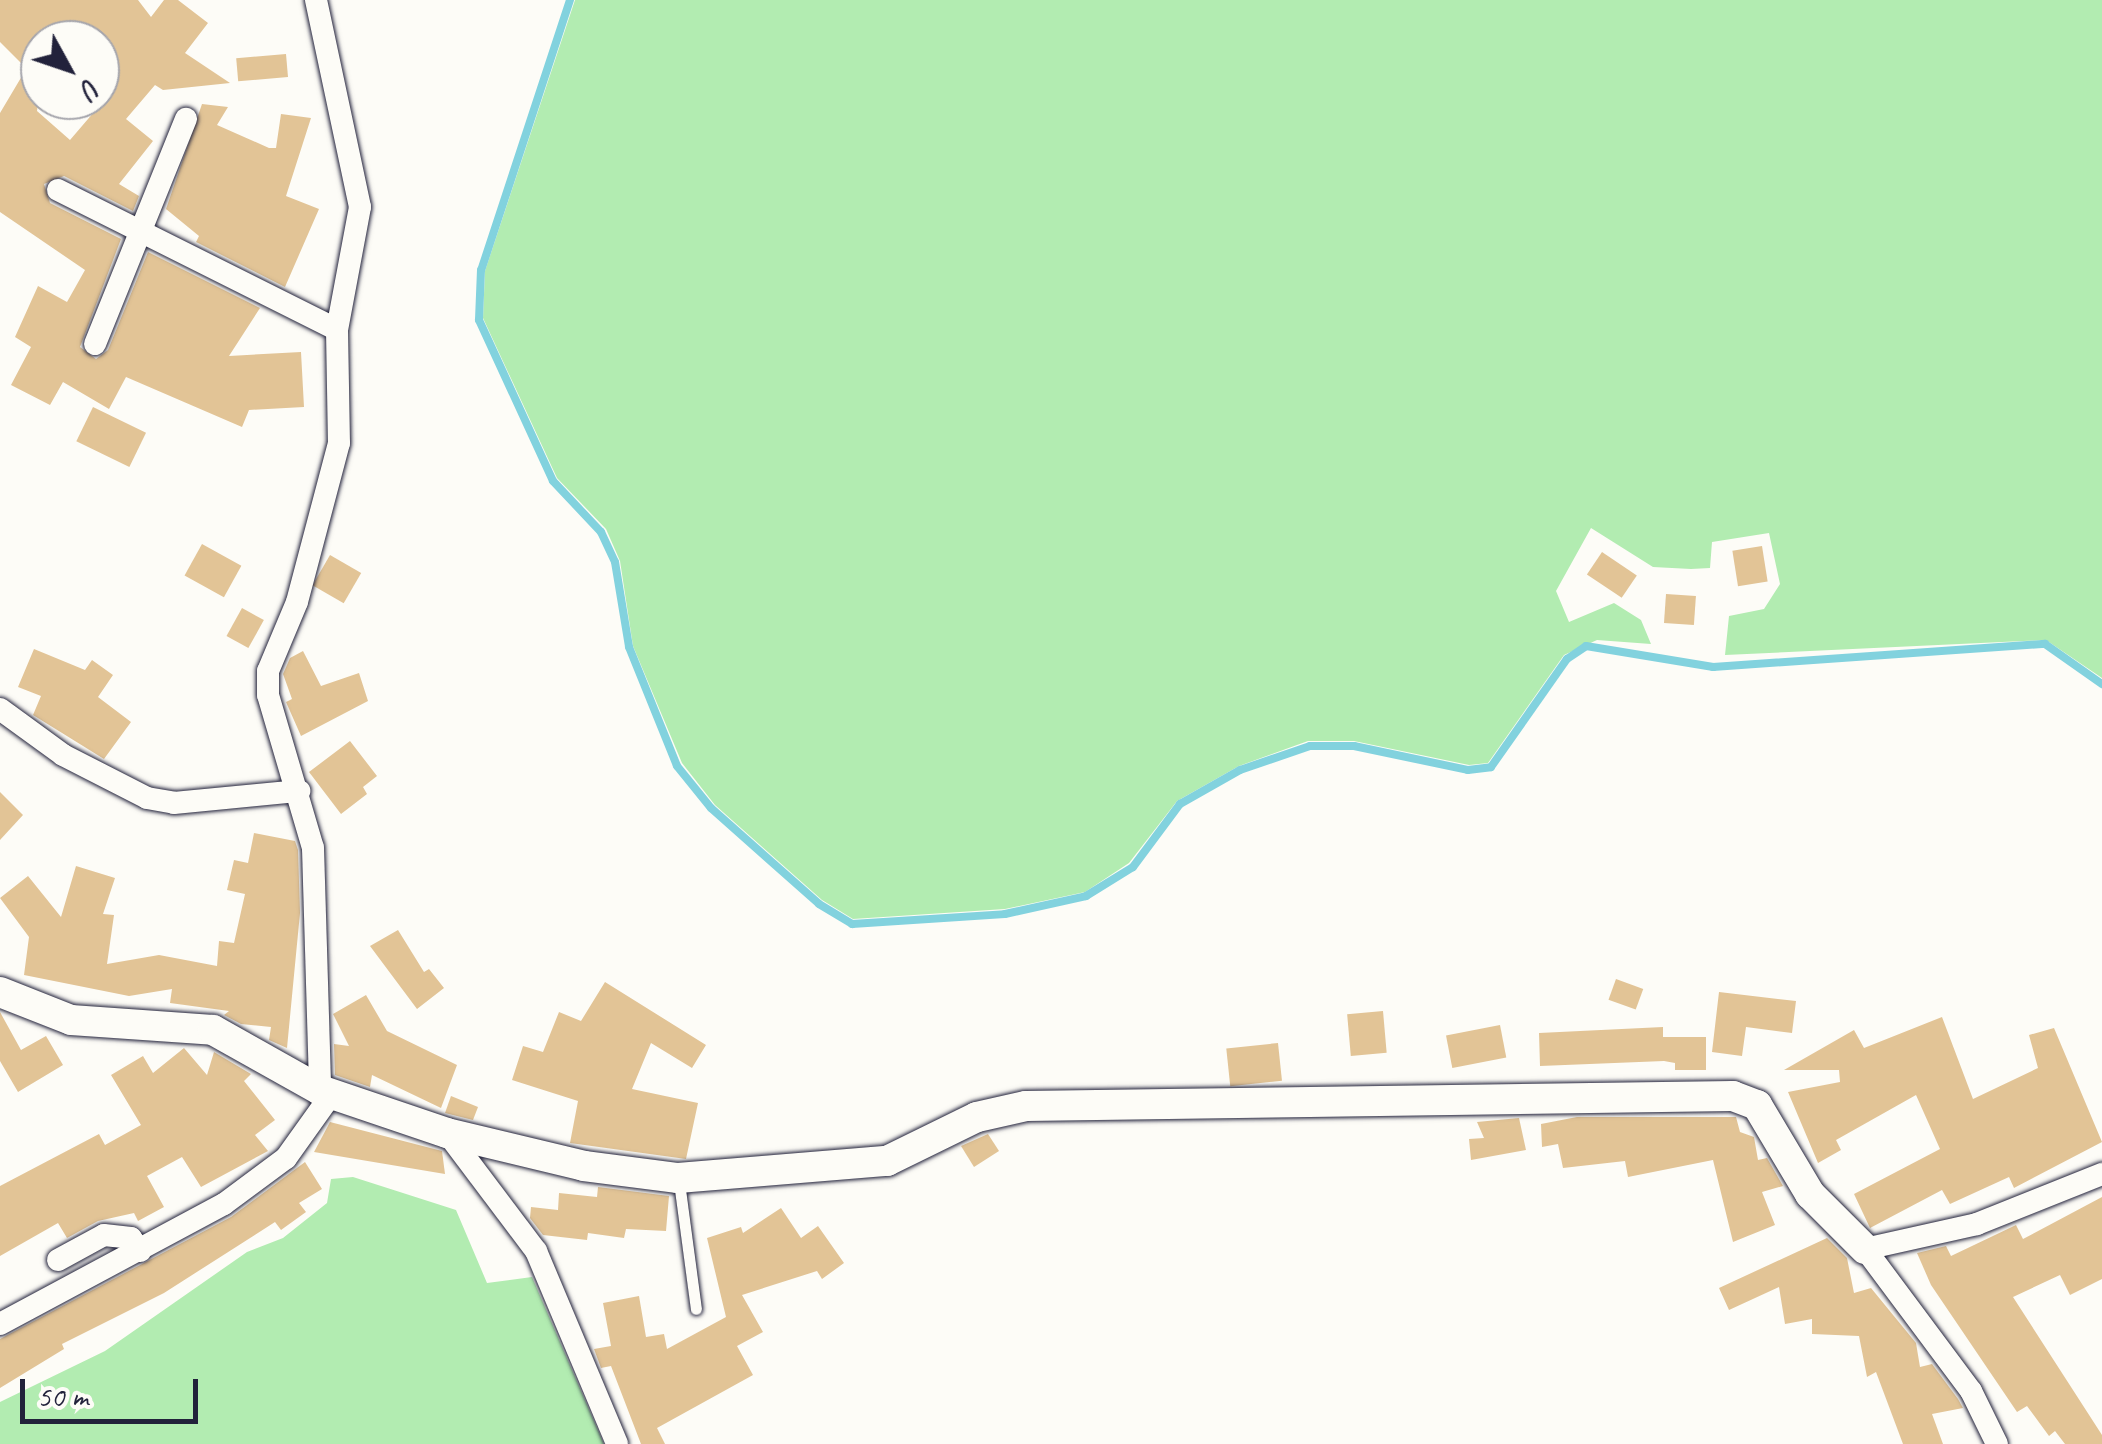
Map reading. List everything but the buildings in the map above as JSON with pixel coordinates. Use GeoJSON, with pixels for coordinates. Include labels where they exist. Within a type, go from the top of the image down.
{"type":"FeatureCollection","features":[{"type":"Feature","properties":{"kind":"street"},"geometry":{"type":"LineString","coordinates":[[0,1324],[186,1229],[286,1158],[326,1092],[314,848],[268,696],[268,671],[297,602],[339,443],[336,330],[360,207],[316,0]]}},
{"type":"Feature","properties":{"kind":"street"},"geometry":{"type":"LineString","coordinates":[[95,344],[144,232],[186,119]]}},
{"type":"Feature","properties":{"kind":"street"},"geometry":{"type":"LineString","coordinates":[[58,190],[144,232],[208,270],[336,330]]}},
{"type":"Feature","properties":{"kind":"street"},"geometry":{"type":"LineString","coordinates":[[0,709],[63,755],[147,798],[174,803],[299,790]]}},
{"type":"Feature","properties":{"kind":"street"},"geometry":{"type":"LineString","coordinates":[[0,992],[71,1020],[214,1030],[326,1092],[448,1134],[584,1166],[678,1178],[888,1161],[977,1117],[1026,1106],[1733,1096],[1757,1105],[1810,1194],[1865,1249],[1971,1391],[1997,1444]]}},
{"type":"Feature","properties":{"kind":"street"},"geometry":{"type":"LineString","coordinates":[[448,1134],[536,1251],[618,1444]]}},
{"type":"Feature","properties":{"kind":"street"},"geometry":{"type":"LineString","coordinates":[[1865,1249],[1977,1224],[2102,1174]]}},
{"type":"Feature","properties":{"kind":"street"},"geometry":{"type":"LineString","coordinates":[[58,1260],[104,1234],[132,1238],[140,1251]]}},
{"type":"Feature","properties":{"kind":"lane"},"geometry":{"type":"LineString","coordinates":[[678,1178],[696,1309]]}},
{"type":"Feature","properties":{"kind":"green space"},"geometry":{"type":"Polygon","coordinates":[[[575,0],[2102,0],[2102,678],[2046,640],[1725,655],[1729,616],[1764,609],[1780,584],[1769,533],[1712,542],[1710,568],[1691,569],[1653,567],[1591,528],[1556,591],[1569,622],[1614,603],[1641,620],[1651,644],[1597,640],[1564,655],[1488,763],[1469,765],[1354,741],[1308,741],[1239,766],[1177,801],[1129,863],[1085,892],[1005,909],[853,919],[822,900],[715,805],[682,763],[633,646],[620,561],[606,529],[557,478],[483,318],[485,271],[575,0]]]}},
{"type":"Feature","properties":{"kind":"green space"},"geometry":{"type":"Polygon","coordinates":[[[353,1177],[456,1210],[487,1283],[532,1277],[604,1444],[0,1444],[0,1402],[105,1351],[247,1252],[283,1238],[327,1203],[331,1179],[353,1177]]]}},
{"type":"Feature","properties":{"kind":"waterway"},"geometry":{"type":"LineString","coordinates":[[570,0],[481,270],[479,320],[553,481],[601,532],[615,562],[629,647],[677,766],[711,808],[819,904],[852,924],[1005,914],[1086,896],[1133,867],[1180,804],[1240,770],[1310,746],[1354,746],[1468,770],[1491,767],[1567,659],[1586,646],[1713,667],[2045,644],[2102,684]]}}]}
